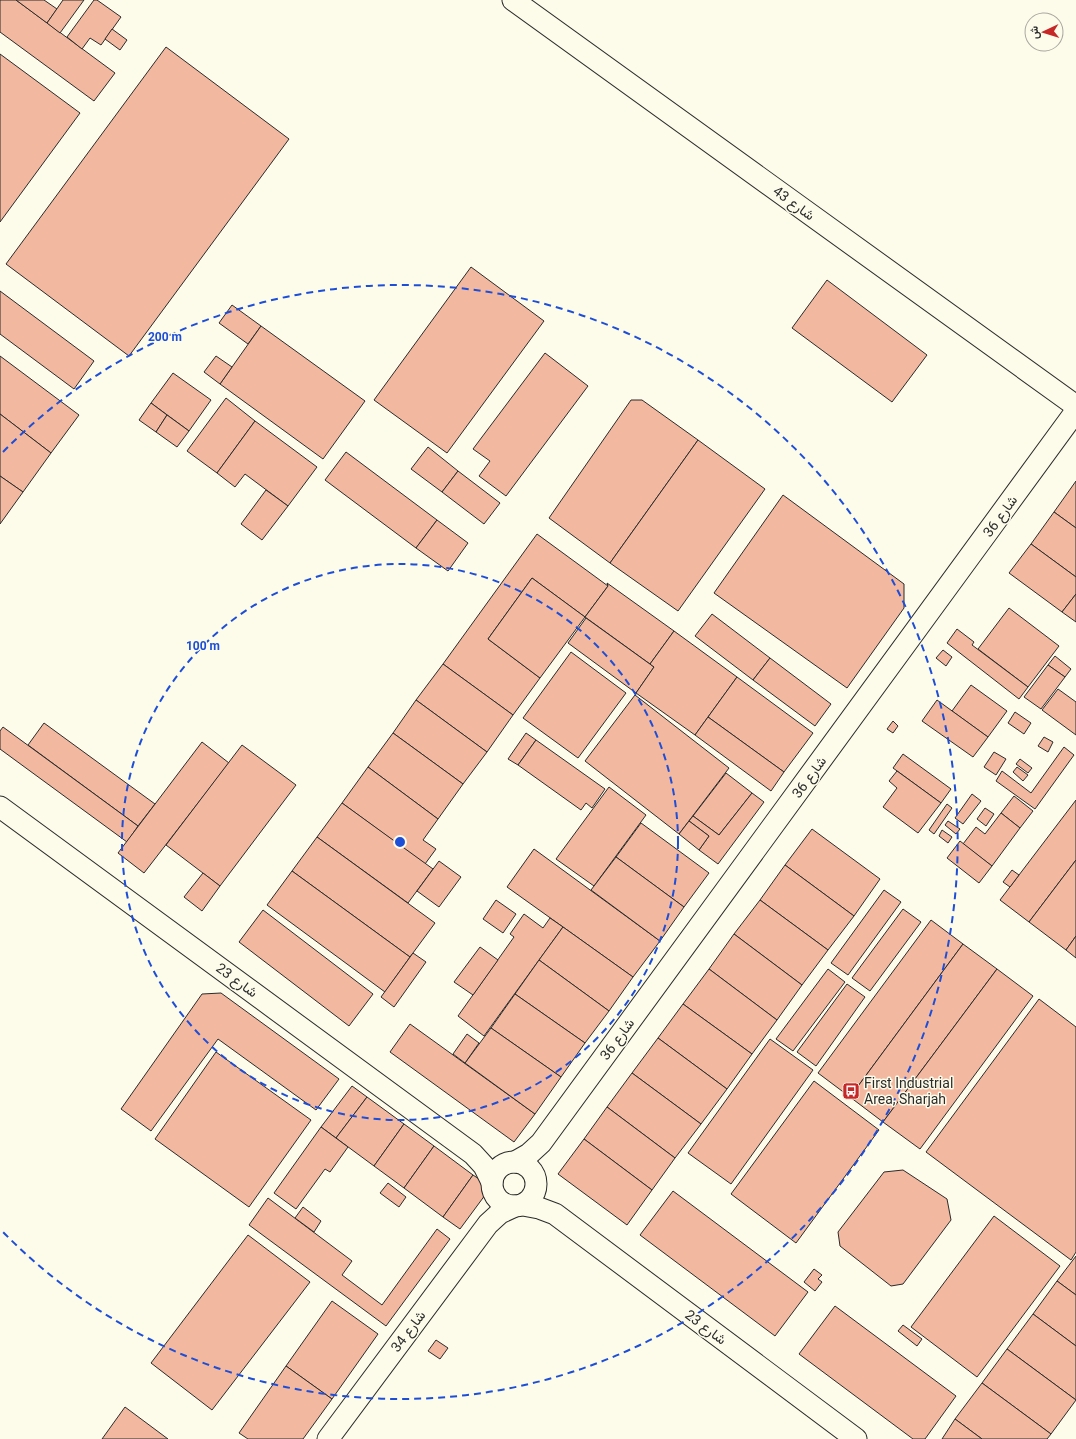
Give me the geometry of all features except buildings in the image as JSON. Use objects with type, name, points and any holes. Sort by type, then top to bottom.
[{"type":"street","name":"شارع 43","points":[[513,0],[1076,406]]},
{"type":"street","name":"شارع 36","points":[[511,1162],[529,1154],[541,1143],[1076,412]]},
{"type":"street","name":"شارع 23","points":[[0,807],[473,1154],[484,1166],[494,1189]]},
{"type":"street","name":"شارع 36","points":[[536,1181],[536,1164],[541,1143]]},
{"type":"street","name":"شارع 23","points":[[473,1154],[511,1162]]},
{"type":"street","points":[[511,1162],[528,1166],[536,1181],[535,1193],[530,1200],[519,1206],[501,1202],[494,1189],[497,1170],[511,1162]]},
{"type":"street","name":"شارع 23","points":[[536,1181],[555,1214]]},
{"type":"street","name":"شارع 34","points":[[488,1224],[494,1189]]},
{"type":"street","name":"شارع 23","points":[[519,1206],[539,1208],[555,1214],[856,1439]]},
{"type":"street","name":"شارع 34","points":[[328,1439],[488,1224],[500,1213],[519,1206]]},
{"type":"place","name":"First Industrial Area, Sharjah","points":[[851,1091]]}]
